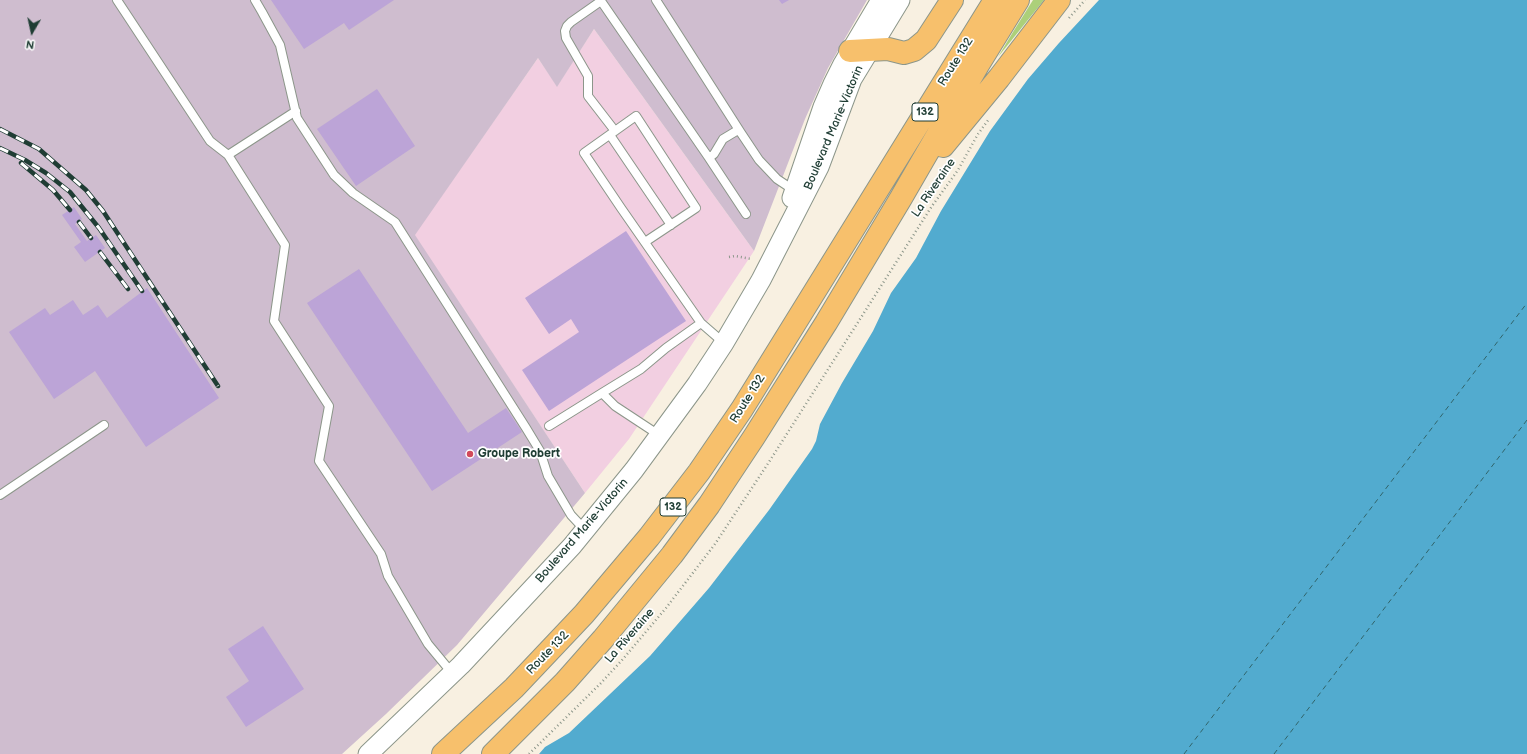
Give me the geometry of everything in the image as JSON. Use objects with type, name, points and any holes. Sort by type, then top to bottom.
[{"type":"highway","points":[[864,54],[904,53],[918,48],[931,33],[952,0]]},
{"type":"highway","points":[[856,223],[979,0]]},
{"type":"highway","name":"Route 132","points":[[443,754],[488,713],[562,639],[650,537],[699,472],[742,409],[995,0]]},
{"type":"highway","name":"Route 132","points":[[493,754],[565,682],[603,639],[668,560],[706,510],[747,449],[826,322],[901,198],[978,64],[1018,0]]},
{"type":"highway","points":[[901,198],[999,78],[1063,10]]},
{"type":"street","name":"Boulevard Marie-Victorin","points":[[368,754],[453,674],[530,592],[618,491],[697,384],[724,343],[761,280],[800,193],[819,167],[848,89],[864,54],[881,0]]},
{"type":"street","name":"Boulevard Marie-Victorin","points":[[864,54],[900,0]]},
{"type":"lane","points":[[117,0],[210,141],[228,155],[285,245],[274,321],[329,406],[319,461],[380,554],[388,576],[428,644],[453,674]]},
{"type":"lane","points":[[255,0],[280,45],[297,118],[334,175],[353,193],[395,222],[526,428],[540,451],[548,476],[572,515],[585,530]]},
{"type":"lane","points":[[656,0],[738,130],[768,171],[777,179],[800,193]]},
{"type":"lane","points":[[671,225],[588,96],[588,76],[566,38],[565,32],[567,26],[601,1],[746,214]]},
{"type":"lane","points":[[228,155],[296,112]]},
{"type":"lane","points":[[645,242],[696,208],[636,116],[584,152],[645,242],[701,324],[724,343]]},
{"type":"lane","points":[[708,158],[714,154],[723,139],[738,130]]},
{"type":"lane","points":[[549,426],[641,369],[666,348],[701,324]]},
{"type":"lane","points":[[602,393],[615,406],[660,436]]},
{"type":"lane","points":[[0,495],[104,425]]},
{"type":"path","points":[[1063,10],[1084,0]]},
{"type":"path","name":"La Riveraine","points":[[529,754],[601,683],[646,632],[682,588],[733,518],[932,206],[958,170],[976,137],[992,115]]},
{"type":"path","points":[[729,257],[735,256],[751,259]]},
{"type":"shaded area","points":[[0,0],[867,0],[828,68],[805,119],[754,251],[594,29],[557,87],[538,58],[415,235],[585,493],[457,645],[386,714],[342,754],[0,754]]},
{"type":"shaded area","points":[[594,29],[754,251],[629,439],[585,493],[414,235],[538,58],[557,86]]},
{"type":"green space","points":[[1033,0],[1044,0],[998,57],[1013,32]]},
{"type":"water","points":[[1099,0],[1527,0],[1527,754],[539,754],[545,747],[569,733],[650,656],[709,588],[769,510],[812,449],[816,441],[820,424],[873,331],[891,293],[916,258],[941,211],[990,131],[1028,79]]},
{"type":"building","points":[[271,0],[394,0],[349,30],[344,23],[304,49]]},
{"type":"building","points":[[779,0],[789,0],[782,4]]},
{"type":"building","points":[[377,89],[415,146],[356,186],[317,129]]},
{"type":"building","points":[[74,207],[82,219],[75,224],[87,241],[96,235],[105,248],[85,262],[74,247],[81,242],[62,215]]},
{"type":"building","points":[[626,231],[686,321],[549,411],[522,370],[579,332],[571,319],[549,334],[525,298]]},
{"type":"building","points":[[359,269],[468,433],[506,408],[522,432],[432,491],[307,303]]},
{"type":"building","points":[[147,288],[219,398],[146,447],[95,371],[54,399],[9,332],[45,308],[50,315],[73,300],[83,315],[98,305],[107,318]]},
{"type":"building","points":[[263,626],[304,689],[246,727],[226,697],[249,681],[228,649]]},
{"type":"ferry route","points":[[1184,754],[1527,303]]},
{"type":"ferry route","points":[[1274,754],[1527,420]]},
{"type":"railway","points":[[0,129],[39,149],[86,190],[103,211],[218,386]]},
{"type":"railway","points":[[0,148],[25,160],[46,173],[70,192],[99,228],[142,291]]},
{"type":"railway","points":[[21,163],[53,190],[70,210]]},
{"type":"railway","points":[[79,222],[91,238]]},
{"type":"railway","points":[[100,252],[128,289]]},
{"type":"place","name":"Groupe Robert","points":[[470,454]]}]
